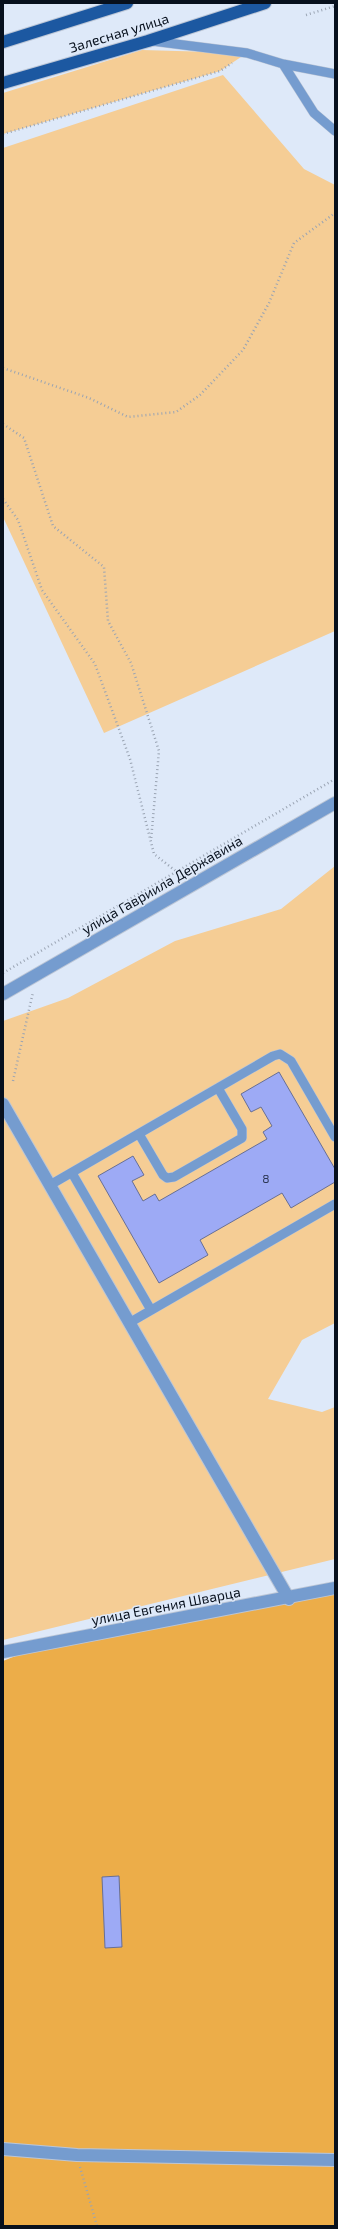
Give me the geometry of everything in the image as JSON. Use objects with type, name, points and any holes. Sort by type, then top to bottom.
[{"type":"main road","name":"Залесная улица","points":[[3,42],[127,3]]},
{"type":"main road","name":"Залесная улица","points":[[3,83],[148,41],[265,3]]},
{"type":"street","name":"улица Гавриила Державина","points":[[3,994],[335,802]]},
{"type":"street","points":[[3,1104],[288,1599]]},
{"type":"street","name":"улица Евгения Шварца","points":[[3,1652],[288,1599],[335,1588]]},
{"type":"street","points":[[3,2149],[77,2155],[335,2160]]},
{"type":"lane","points":[[148,41],[247,53],[283,64],[335,74]]},
{"type":"lane","points":[[283,64],[314,113],[335,131]]},
{"type":"lane","points":[[50,1185],[274,1056],[280,1054],[286,1056],[291,1061],[335,1137]]},
{"type":"lane","points":[[139,1134],[162,1175],[167,1178],[174,1177],[243,1135],[242,1129],[218,1088]]},
{"type":"lane","points":[[72,1173],[151,1310]]},
{"type":"lane","points":[[129,1323],[335,1204]]},
{"type":"path","points":[[306,15],[335,6]]},
{"type":"path","points":[[3,134],[220,71],[247,53]]},
{"type":"path","points":[[3,368],[89,398],[128,417],[176,412],[200,395],[243,350],[269,303],[294,243],[335,213]]},
{"type":"path","points":[[3,424],[24,438],[53,526],[104,567],[108,620],[132,663],[159,751],[151,840]]},
{"type":"path","points":[[3,499],[18,520],[42,590],[95,664],[130,759],[154,854],[177,872],[187,888]]},
{"type":"path","points":[[3,973],[335,779]]},
{"type":"path","points":[[13,1081],[34,988],[19,964]]},
{"type":"path","points":[[77,2155],[97,2226]]},
{"type":"shaded area","points":[[142,50],[247,53],[220,71],[3,134],[3,93]]},
{"type":"shaded area","points":[[223,75],[304,169],[335,185],[335,631],[104,733],[3,517],[3,148]]},
{"type":"shaded area","points":[[335,866],[335,1323],[302,1340],[268,1399],[322,1412],[335,1407],[335,1559],[3,1640],[3,1021],[68,998],[175,941],[281,909]]},
{"type":"shaded area","points":[[335,1584],[335,2226],[3,2226],[3,1661],[28,1651]]},
{"type":"building","points":[[279,1072],[335,1169],[335,1182],[291,1208],[282,1193],[200,1240],[208,1255],[159,1283],[98,1176],[133,1156],[144,1175],[132,1181],[143,1201],[155,1194],[159,1201],[267,1139],[263,1132],[272,1126],[261,1107],[251,1112],[241,1094]]},
{"type":"building","points":[[119,1876],[122,1947],[105,1948],[102,1877]]}]
